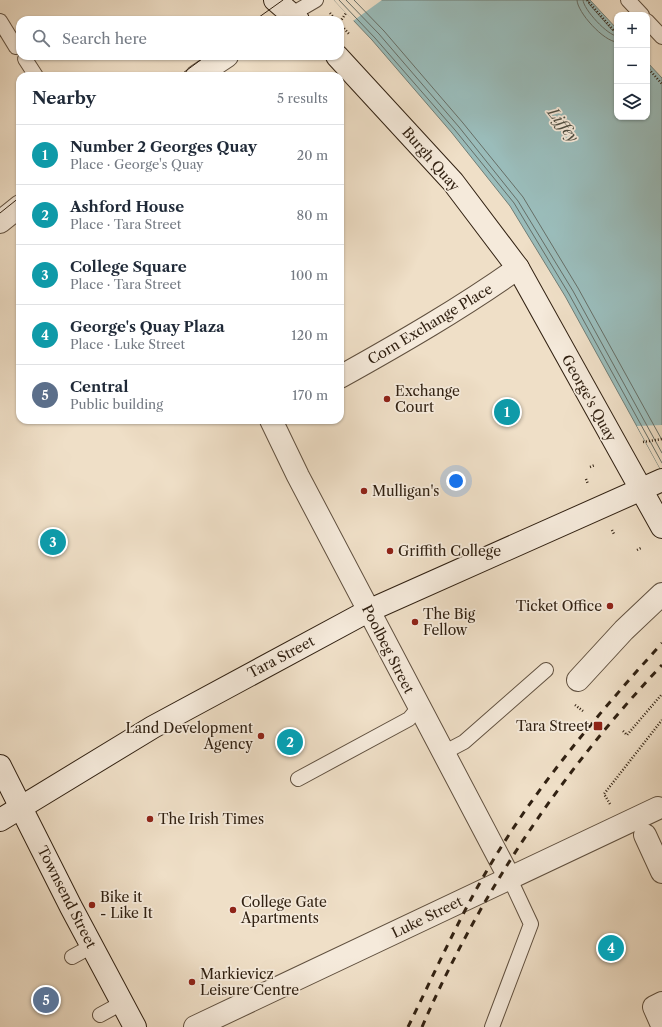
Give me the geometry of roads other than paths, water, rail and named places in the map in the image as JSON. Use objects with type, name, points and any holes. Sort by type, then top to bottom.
[{"type":"street","points":[[275,0],[289,16]]},
{"type":"street","points":[[203,72],[221,60]]},
{"type":"street","name":"Burgh Quay","points":[[341,60],[453,182],[518,268]]},
{"type":"street","points":[[0,222],[16,209]]},
{"type":"street","name":"Corn Exchange Place","points":[[344,375],[421,332],[470,302],[518,268]]},
{"type":"street","name":"George's Quay","points":[[518,268],[654,484],[662,527]]},
{"type":"street","name":"Poolbeg Street","points":[[273,424],[298,476],[509,878]]},
{"type":"street","name":"Tara Street","points":[[0,820],[22,808],[153,726],[368,610],[654,484]]},
{"type":"street","points":[[578,680],[624,630],[662,594]]},
{"type":"street","name":"Townsend Street","points":[[0,766],[135,1027]]},
{"type":"street","name":"Luke Street","points":[[195,1027],[658,808]]},
{"type":"street","points":[[645,835],[662,872]]},
{"type":"street","points":[[662,1003],[654,1007],[662,1025]]},
{"type":"lane","points":[[294,16],[316,0]]},
{"type":"lane","points":[[628,0],[639,12]]},
{"type":"lane","points":[[0,22],[16,47]]},
{"type":"lane","points":[[650,24],[662,37]]},
{"type":"lane","points":[[25,60],[33,72]]},
{"type":"lane","points":[[443,753],[464,742],[546,670]]},
{"type":"lane","points":[[298,779],[409,719],[419,707]]},
{"type":"lane","points":[[492,1027],[531,924],[509,878]]},
{"type":"lane","points":[[72,957],[92,946]]},
{"type":"lane","points":[[100,1015],[122,1003]]},
{"type":"water","name":"Liffey","points":[[334,0],[590,0],[614,26],[614,120],[650,120],[650,65],[662,78],[662,472],[565,296],[510,206],[452,133],[372,40]]},
{"type":"tram line","points":[[261,16],[283,0]]},
{"type":"tram line","points":[[184,72],[201,60]]},
{"type":"tram line","points":[[0,213],[16,200]]},
{"type":"railway","points":[[408,1027],[471,898],[513,828],[574,746],[662,643]]},
{"type":"railway","points":[[422,1027],[445,977],[470,929],[526,836],[590,747],[625,705],[662,665]]},
{"type":"place","name":"Exchange Court","points":[[387,399]]},
{"type":"place","name":"Number 2 Georges Quay","points":[[507,412]]},
{"type":"place","name":"Mulligan's","points":[[364,491]]},
{"type":"place","name":"College Square","points":[[53,542]]},
{"type":"place","name":"Griffith College","points":[[390,551]]},
{"type":"place","name":"Ticket Office","points":[[610,606]]},
{"type":"place","name":"The Big Fellow","points":[[415,622]]},
{"type":"place","name":"Tara Street","points":[[598,726]]},
{"type":"place","name":"Land Development Agency","points":[[261,736]]},
{"type":"place","name":"Ashford House","points":[[290,742]]},
{"type":"place","name":"The Irish Times","points":[[150,819]]},
{"type":"place","name":"Bike it - Like It","points":[[92,905]]},
{"type":"place","name":"College Gate Apartments","points":[[233,910]]},
{"type":"place","name":"George's Quay Plaza","points":[[611,948]]},
{"type":"place","name":"Markievicz Leisure Centre","points":[[192,982]]},
{"type":"place","name":"Central","points":[[46,1000]]}]
